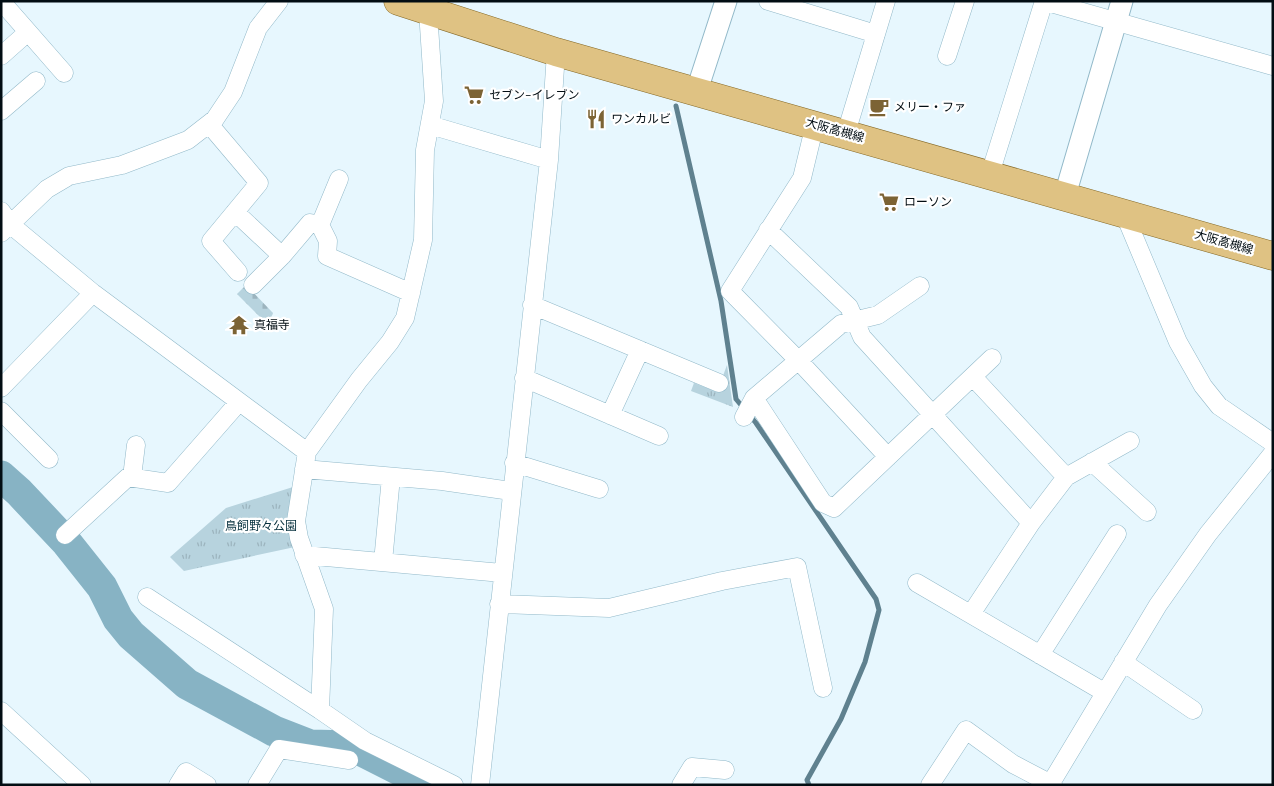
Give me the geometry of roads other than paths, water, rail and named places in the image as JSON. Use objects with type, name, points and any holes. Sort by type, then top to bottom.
[{"type":"main road","name":"大阪高槻線","points":[[398,1],[556,52],[697,90],[1273,256]]},
{"type":"street","points":[[1,1],[64,73]]},
{"type":"street","points":[[279,1],[258,28],[233,92],[215,119],[209,124],[188,140],[122,165],[69,176],[47,189],[4,223],[93,293],[239,402],[306,460],[392,477],[511,491]]},
{"type":"street","points":[[697,90],[726,1]]},
{"type":"street","points":[[768,1],[876,34]]},
{"type":"street","points":[[846,133],[886,1]]},
{"type":"street","points":[[947,56],[965,1]]},
{"type":"street","points":[[990,174],[1044,1],[1116,23],[1273,66]]},
{"type":"street","points":[[1065,195],[1122,1]]},
{"type":"street","points":[[320,710],[324,609],[304,555],[296,521],[306,460],[359,380],[390,342],[405,318],[423,240],[425,150],[434,102],[428,11]]},
{"type":"street","points":[[1,56],[28,32]]},
{"type":"street","points":[[480,785],[498,604],[549,160],[556,52]]},
{"type":"street","points":[[1,111],[36,81]]},
{"type":"street","points":[[209,124],[259,183],[211,241],[238,272]]},
{"type":"street","points":[[430,124],[549,160]]},
{"type":"street","points":[[815,124],[802,178],[730,291],[798,360],[888,457]]},
{"type":"street","points":[[320,225],[339,179]]},
{"type":"street","points":[[235,212],[282,256]]},
{"type":"street","points":[[1124,213],[1178,342],[1203,386],[1218,406],[1273,443]]},
{"type":"street","points":[[253,285],[282,256],[310,223],[320,225]]},
{"type":"street","points":[[320,225],[328,240],[327,256],[411,293]]},
{"type":"street","points":[[768,230],[849,306],[862,337],[1031,524]]},
{"type":"street","points":[[920,286],[878,315],[841,324],[798,360],[749,407],[823,503],[834,508],[992,358]]},
{"type":"street","points":[[1,388],[93,293]]},
{"type":"street","points":[[532,305],[718,383]]},
{"type":"street","points":[[610,415],[640,350]]},
{"type":"street","points":[[973,377],[1066,477]]},
{"type":"street","points":[[524,378],[659,436]]},
{"type":"street","points":[[65,535],[128,477],[168,483],[239,402]]},
{"type":"street","points":[[1,411],[49,459]]},
{"type":"street","points":[[971,614],[1031,524],[1066,477],[1130,441]]},
{"type":"street","points":[[132,477],[136,445]]},
{"type":"street","points":[[930,785],[966,730],[1013,764],[1052,784],[1104,692],[1158,605],[1208,534],[1273,452]]},
{"type":"street","points":[[1092,462],[1147,512]]},
{"type":"street","points":[[514,463],[599,489]]},
{"type":"street","points":[[382,562],[392,477]]},
{"type":"street","points":[[1040,654],[1117,534]]},
{"type":"street","points":[[304,555],[502,574]]},
{"type":"street","points":[[498,604],[609,608],[722,581],[797,567],[823,688]]},
{"type":"street","points":[[917,583],[1104,692]]},
{"type":"street","points":[[147,597],[365,741],[454,785]]},
{"type":"street","points":[[1123,662],[1192,710]]},
{"type":"street","points":[[1,711],[82,785]]},
{"type":"street","points":[[257,785],[279,749],[350,760]]},
{"type":"street","points":[[681,785],[692,767],[725,770]]},
{"type":"street","points":[[178,785],[186,772],[208,785]]},
{"type":"waterway","points":[[676,106],[721,301],[736,399],[756,423],[876,599],[879,610],[865,662],[841,719],[807,780],[809,785]]},
{"type":"waterway","points":[[1,476],[19,492],[67,543],[102,587],[118,619],[131,635],[187,684],[274,731],[310,745],[352,746],[429,785]]},
{"type":"place","name":"セブン-イレブン","points":[[474,95]]},
{"type":"place","name":"メリー・ファ","points":[[879,107]]},
{"type":"place","name":"ワンカルビ","points":[[596,119]]},
{"type":"place","name":"ローソン","points":[[889,202]]},
{"type":"place","name":"真福寺","points":[[239,325]]},
{"type":"park label","name":"鳥飼野々公園","points":[[261,526]]}]
